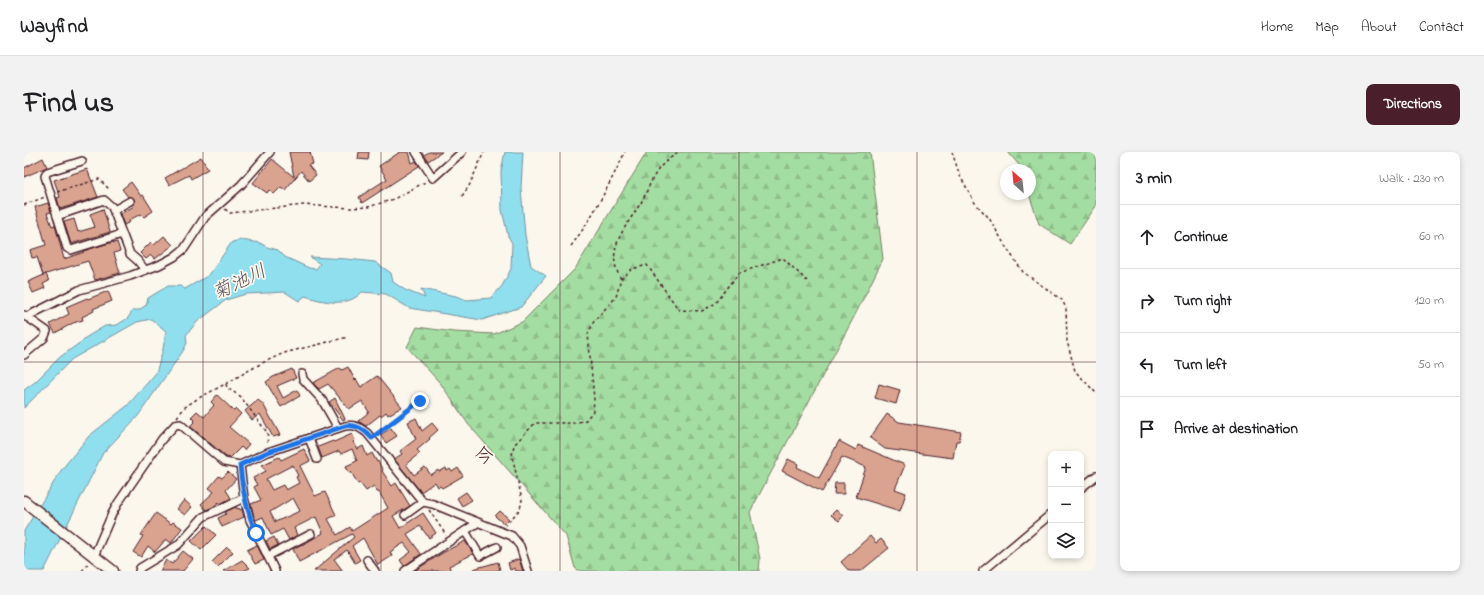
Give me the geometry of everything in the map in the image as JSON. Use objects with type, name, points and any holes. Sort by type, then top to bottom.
[{"type":"street","points":[[25,316],[79,290],[130,276],[174,257],[184,249],[205,217],[245,181],[270,152]]},
{"type":"street","points":[[416,152],[432,178],[462,152]]},
{"type":"street","points":[[82,161],[47,172],[45,176],[67,248],[71,250],[122,234]]},
{"type":"street","points":[[57,216],[104,200],[112,206],[114,210],[130,254],[145,270]]},
{"type":"street","points":[[114,210],[130,201]]},
{"type":"street","points":[[24,355],[44,338],[47,331],[25,316]]},
{"type":"street","points":[[302,374],[303,379],[322,400],[338,428]]},
{"type":"street","points":[[94,556],[118,503],[162,439],[175,425],[180,424],[224,462],[240,465],[268,452],[338,428],[352,425],[367,432],[424,502],[433,504],[512,536],[520,546],[528,571]]},
{"type":"street","points":[[309,438],[317,459]]},
{"type":"street","points":[[240,465],[244,498],[253,526],[275,571]]},
{"type":"street","points":[[1082,487],[1096,476]]},
{"type":"street","points":[[139,571],[140,568],[178,545],[203,517],[244,498]]},
{"type":"street","points":[[24,501],[114,571]]},
{"type":"street","points":[[405,515],[424,502]]},
{"type":"street","points":[[983,571],[1048,517]]},
{"type":"street","points":[[405,571],[477,523]]},
{"type":"street","points":[[465,530],[480,556],[497,547]]},
{"type":"street","points":[[268,556],[311,534]]},
{"type":"street","points":[[367,560],[375,571]]},
{"type":"path","points":[[462,196],[469,186],[484,152]]},
{"type":"path","points":[[571,246],[588,222],[606,192],[625,152]]},
{"type":"path","points":[[621,279],[616,271],[614,262],[615,250],[620,234],[642,200],[656,173],[678,152]]},
{"type":"path","points":[[952,152],[960,176],[975,203],[989,218],[1023,272],[1062,300],[1066,308],[1067,341],[1075,371],[1096,393]]},
{"type":"path","points":[[219,204],[230,213],[304,205],[350,208],[368,207],[394,199],[432,178]]},
{"type":"path","points":[[24,205],[50,194],[99,179],[109,189]]},
{"type":"path","points":[[502,532],[507,523],[520,509],[522,500],[512,455],[514,445],[535,423],[575,423],[586,420],[593,412],[594,399],[588,334],[594,321],[616,298],[621,279],[632,269],[647,265],[679,310],[702,311],[716,303],[739,273],[783,258],[807,281]]},
{"type":"path","points":[[175,425],[177,415],[185,407],[262,363],[284,353],[348,337]]},
{"type":"path","points":[[226,384],[227,388],[240,396],[266,431],[268,437],[266,449],[268,452]]},
{"type":"path","points":[[372,438],[420,401]]},
{"type":"path","points":[[424,502],[450,541]]},
{"type":"green space","points":[[647,152],[870,152],[883,259],[855,315],[750,512],[760,559],[759,571],[580,571],[575,568],[566,536],[468,424],[441,384],[407,347],[417,327],[454,332],[494,334],[522,322],[575,269]]},
{"type":"green space","points":[[1008,152],[1096,152],[1096,206],[1070,244],[1039,224],[1031,200],[1036,200],[1036,164],[1018,164]]},
{"type":"water","name":"菊池川","points":[[505,152],[523,152],[521,188],[525,235],[531,266],[546,276],[521,307],[482,320],[409,308],[386,294],[362,292],[356,297],[342,302],[327,302],[305,296],[299,301],[285,292],[246,294],[226,300],[197,322],[186,335],[187,343],[183,351],[138,416],[103,453],[44,571],[24,571],[24,531],[62,469],[89,436],[127,406],[156,373],[163,349],[166,331],[151,319],[137,322],[72,359],[24,408],[24,390],[35,382],[60,357],[85,338],[105,326],[117,325],[128,318],[133,310],[139,310],[146,305],[148,298],[168,286],[180,286],[185,289],[209,275],[232,242],[241,240],[260,243],[278,250],[285,257],[309,268],[316,269],[320,264],[310,257],[375,262],[391,273],[393,282],[405,290],[425,298],[421,289],[456,296],[467,300],[491,298],[502,286],[511,269],[512,243],[508,236],[502,210],[501,171]]},
{"type":"building","points":[[289,152],[310,152],[313,164],[308,165],[316,175],[309,181],[301,171],[285,190],[281,187],[274,194],[269,190],[267,193],[253,183],[272,159],[294,177]]},
{"type":"building","points":[[359,152],[369,152],[368,160],[358,159]]},
{"type":"building","points":[[400,152],[409,152],[412,163],[416,161],[419,166],[362,203],[359,197],[387,179],[379,166]]},
{"type":"building","points":[[429,152],[442,152],[428,161],[424,155]]},
{"type":"building","points":[[201,157],[208,169],[191,179],[189,175],[169,185],[165,178]]},
{"type":"building","points":[[43,158],[47,167],[24,177],[24,168]]},
{"type":"building","points":[[87,169],[98,197],[60,209],[57,198],[60,197],[54,180]]},
{"type":"building","points":[[131,182],[141,196],[143,195],[153,211],[144,217],[141,214],[129,220],[130,222],[124,225],[120,214],[134,206],[135,201],[132,197],[128,197],[122,189]]},
{"type":"building","points":[[48,203],[51,212],[47,213],[52,226],[55,225],[64,259],[84,252],[83,251],[117,242],[120,251],[114,253],[120,273],[95,280],[88,261],[43,275],[37,257],[32,258],[30,250],[46,245],[35,207]]},
{"type":"building","points":[[103,209],[110,232],[71,244],[64,222],[74,219],[78,232],[95,227],[90,214]]},
{"type":"building","points":[[164,236],[173,245],[155,259],[151,255],[146,259],[140,253],[151,242],[154,245]]},
{"type":"building","points":[[46,274],[49,281],[43,284],[45,288],[33,293],[28,282]]},
{"type":"building","points":[[108,291],[112,301],[93,309],[94,311],[82,317],[83,320],[73,323],[55,333],[50,324],[69,314],[66,307]]},
{"type":"building","points":[[348,367],[355,380],[356,379],[361,387],[377,376],[402,407],[388,415],[386,412],[381,416],[380,415],[366,426],[358,421],[369,412],[362,401],[349,409],[328,384],[319,389],[313,383],[340,368],[342,370]]},
{"type":"building","points":[[292,369],[296,378],[277,386],[283,398],[297,390],[300,396],[281,407],[266,382],[273,377]]},
{"type":"building","points":[[879,384],[900,390],[896,404],[875,398]]},
{"type":"building","points":[[217,395],[234,411],[236,409],[241,414],[229,427],[249,444],[244,450],[241,447],[230,458],[226,457],[190,426],[195,421],[191,417],[197,411],[204,417],[214,405],[211,402]]},
{"type":"building","points":[[335,398],[345,419],[343,420],[329,402]]},
{"type":"building","points":[[258,400],[263,404],[280,435],[273,437],[260,414],[252,420],[245,411]]},
{"type":"building","points":[[887,414],[899,422],[961,432],[959,441],[956,441],[953,458],[885,449],[870,438]]},
{"type":"building","points":[[416,418],[422,431],[432,423],[438,430],[417,450],[420,453],[406,464],[414,475],[425,467],[431,475],[438,470],[439,472],[446,468],[447,471],[450,469],[452,472],[458,468],[463,476],[442,488],[440,486],[438,487],[435,482],[421,492],[394,459],[402,454],[400,451],[416,439],[408,422]]},
{"type":"building","points":[[391,428],[397,436],[386,443],[380,435]]},
{"type":"building","points":[[352,434],[355,440],[353,442],[358,449],[363,446],[367,456],[372,453],[392,486],[396,483],[410,506],[393,516],[400,528],[423,513],[436,533],[429,538],[420,526],[407,534],[421,554],[404,566],[400,560],[411,552],[404,543],[390,552],[392,556],[378,565],[363,538],[352,546],[360,560],[355,563],[347,550],[334,559],[343,571],[314,571],[354,537],[352,534],[299,562],[293,549],[323,533],[316,517],[294,528],[297,535],[289,540],[283,529],[271,535],[263,517],[256,520],[254,517],[251,504],[261,500],[254,487],[257,485],[253,478],[266,471],[262,465],[279,457],[281,460],[304,449],[310,461],[300,466],[315,496],[325,492],[336,515],[328,519],[337,535],[350,527],[352,531],[388,508],[374,486],[366,491],[360,483],[358,484],[351,472],[349,473],[346,466],[357,461],[352,449],[341,454],[339,451],[322,458],[318,447],[333,441],[334,442]],"holes":[[[293,465],[298,476],[296,477],[299,483],[286,490],[283,485],[272,490],[266,479]],[[293,498],[300,511],[275,522],[270,512]]]},
{"type":"building","points":[[839,441],[856,450],[858,445],[905,465],[895,489],[906,493],[900,511],[856,497],[866,467],[842,457],[822,492],[782,471],[788,459],[798,464],[797,467],[819,478]]},
{"type":"building","points":[[228,472],[236,479],[226,490],[231,498],[220,504],[219,502],[206,510],[201,504],[214,492],[209,488],[219,476],[222,478]]},
{"type":"building","points":[[835,483],[844,483],[844,494],[834,494]]},
{"type":"building","points":[[466,492],[472,500],[462,506],[457,498]]},
{"type":"building","points":[[184,500],[192,507],[185,515],[177,509]]},
{"type":"building","points":[[236,507],[240,510],[242,509],[244,517],[222,527],[218,518],[226,514],[225,512]]},
{"type":"building","points":[[836,510],[843,516],[839,521],[831,515]]},
{"type":"building","points":[[500,511],[509,519],[504,524],[495,516]]},
{"type":"building","points":[[156,513],[171,524],[173,522],[182,528],[171,543],[166,539],[155,552],[148,546],[141,557],[133,552],[143,536],[141,535]]},
{"type":"building","points":[[206,526],[216,535],[201,550],[191,541]]},
{"type":"building","points":[[870,536],[876,543],[881,539],[889,548],[861,571],[849,571],[841,562]]},
{"type":"building","points":[[274,537],[278,545],[270,549],[266,541]]},
{"type":"building","points":[[465,541],[474,555],[473,554],[449,566],[451,571],[414,571],[444,552]]},
{"type":"building","points":[[257,545],[264,560],[255,564],[247,550]]},
{"type":"building","points":[[227,547],[233,552],[218,567],[212,562]]},
{"type":"building","points":[[183,551],[193,559],[183,571],[160,571],[166,560],[172,564]]},
{"type":"building","points":[[519,559],[523,571],[515,571],[515,568],[510,570],[508,563]]},
{"type":"building","points":[[242,560],[250,568],[243,571],[223,571]]},
{"type":"building","points":[[498,562],[500,570],[474,571],[473,569]]},
{"type":"district","name":"今","points":[[484,457]]},
{"type":"route","points":[[256,533],[250,520],[244,498],[240,465],[257,456],[345,426],[352,425],[358,427],[367,432],[372,438],[375,434],[420,401]]}]
